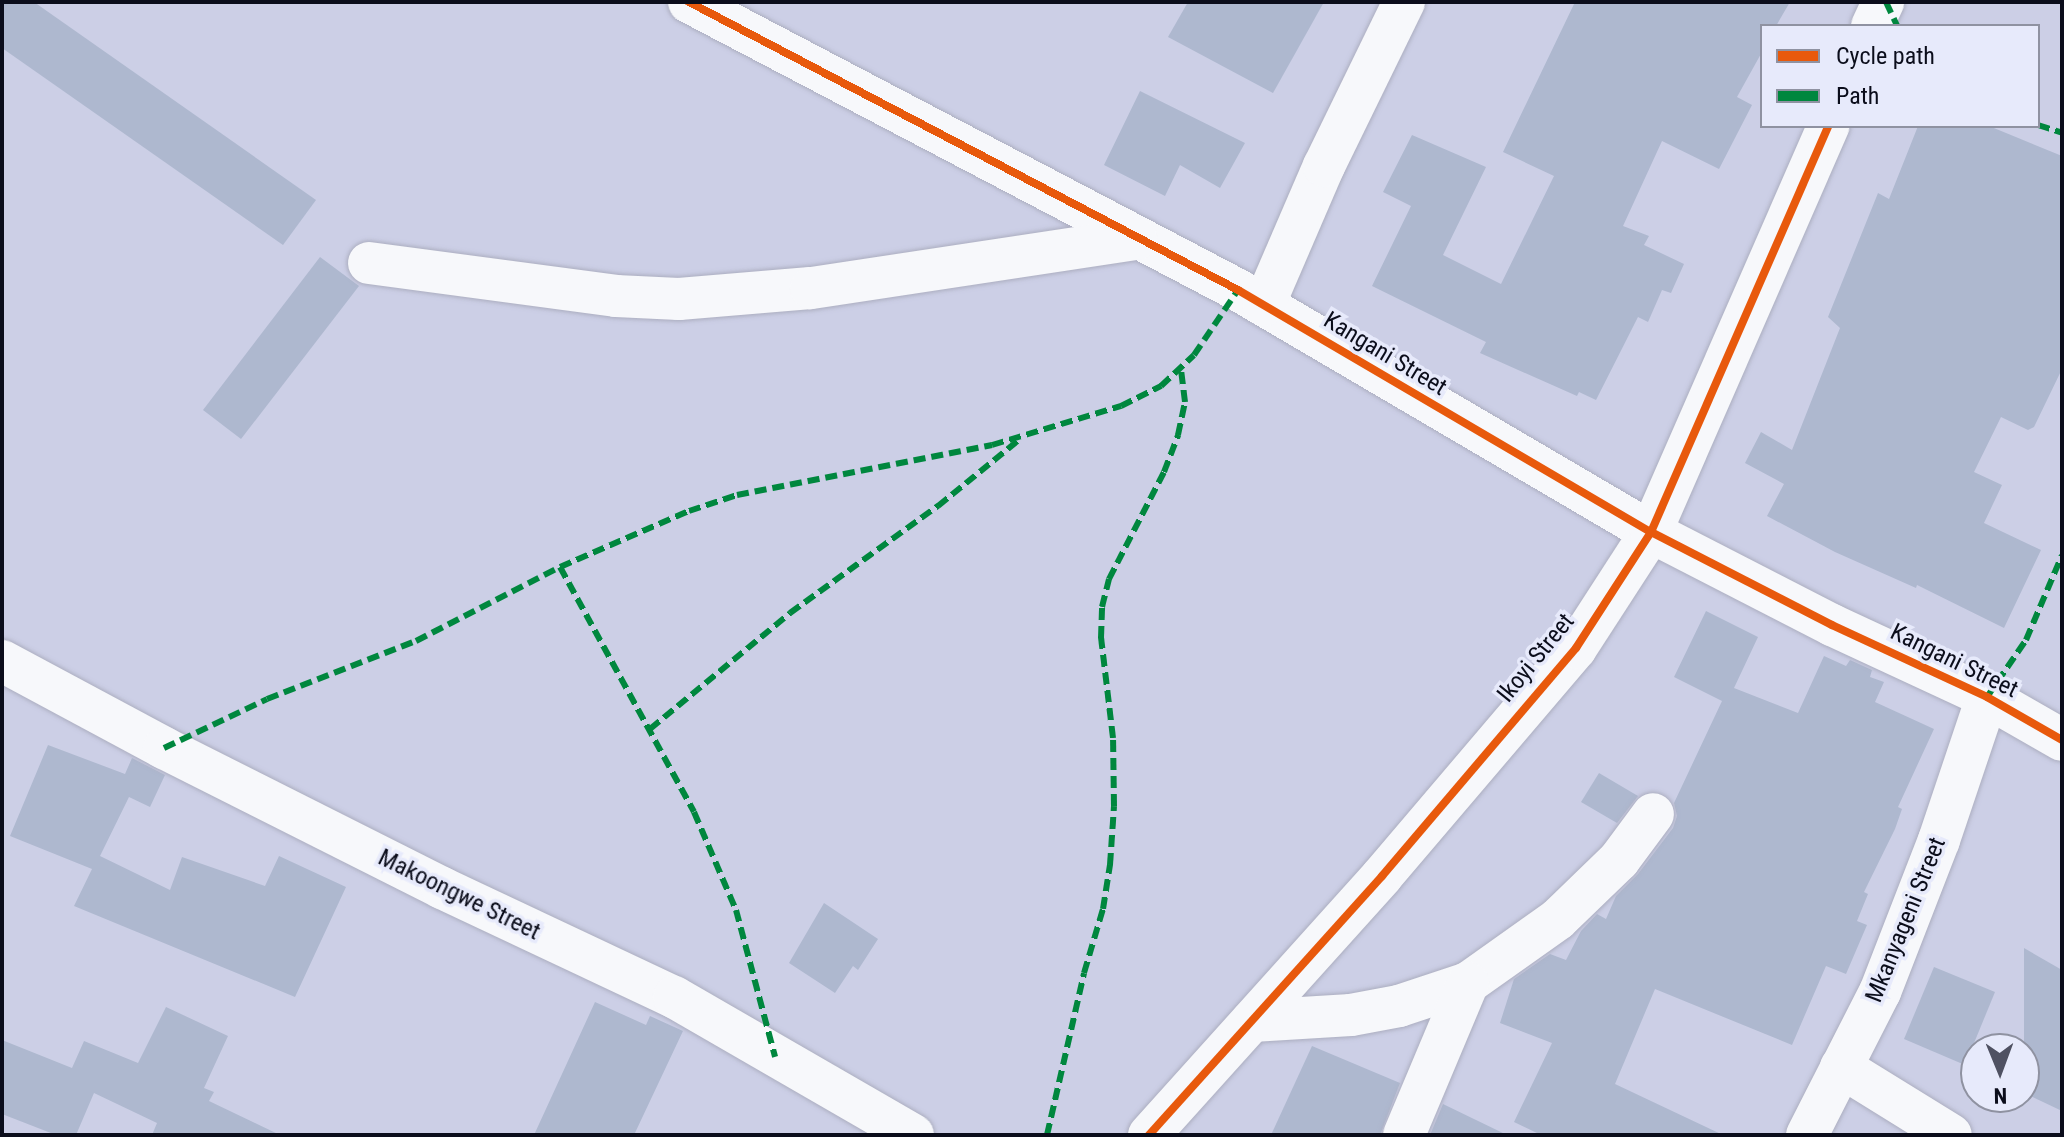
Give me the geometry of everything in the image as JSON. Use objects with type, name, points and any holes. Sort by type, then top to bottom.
[{"type":"street","name":"Kangani Street","points":[[689,2],[849,83],[1264,305],[1651,532],[1832,625],[1987,697],[2062,740]]},
{"type":"street","points":[[1264,305],[1324,166],[1404,2]]},
{"type":"street","points":[[1873,24],[1883,2]]},
{"type":"street","name":"Ikoyi Street","points":[[1149,1135],[1382,876],[1576,648],[1651,532],[1827,128]]},
{"type":"street","points":[[369,263],[616,296],[679,299],[811,288],[1136,239]]},
{"type":"street","name":"Makoongwe Street","points":[[2,661],[21,682],[164,748],[428,881],[674,997],[913,1135]]},
{"type":"street","name":"Mkanyageni Street","points":[[1807,1135],[1880,992],[1939,840],[1987,697]]},
{"type":"street","points":[[1252,1021],[1351,1015],[1399,1006],[1468,983],[1558,919],[1619,860],[1653,814]]},
{"type":"street","points":[[1404,1135],[1468,983]]},
{"type":"street","points":[[1841,1067],[1951,1135]]},
{"type":"building","points":[[2,2],[34,2],[316,200],[283,245],[2,48]]},
{"type":"building","points":[[1188,2],[1324,2],[1273,93],[1168,37]]},
{"type":"building","points":[[1575,2],[1790,2],[1777,24],[1760,24],[1760,56],[1737,97],[1752,105],[1719,169],[1662,141],[1623,226],[1649,236],[1644,245],[1684,264],[1671,293],[1662,290],[1648,322],[1638,317],[1596,400],[1579,392],[1577,396],[1480,353],[1486,342],[1372,286],[1411,206],[1383,192],[1412,135],[1486,167],[1443,255],[1501,284],[1554,176],[1503,152]]},
{"type":"building","points":[[1140,91],[1245,143],[1220,188],[1180,165],[1165,196],[1104,165]]},
{"type":"building","points":[[1917,128],[1994,128],[2062,156],[2062,369],[2034,427],[2028,430],[2001,417],[1974,472],[2002,485],[1984,523],[2041,550],[2004,628],[1917,585],[1916,588],[1835,552],[1767,516],[1784,484],[1745,463],[1761,432],[1792,450],[1840,328],[1828,317],[1878,193],[1889,199]]},
{"type":"building","points":[[320,257],[359,286],[241,439],[203,410]]},
{"type":"building","points":[[1706,611],[1758,637],[1734,688],[1798,713],[1824,656],[1846,666],[1850,660],[1872,670],[1870,677],[1884,682],[1875,702],[1934,729],[1898,807],[1902,809],[1895,829],[1864,892],[1868,894],[1857,921],[1867,925],[1846,974],[1826,966],[1792,1045],[1655,989],[1615,1084],[1723,1135],[1541,1135],[1514,1122],[1552,1043],[1500,1023],[1514,979],[1550,954],[1566,960],[1581,931],[1597,914],[1606,919],[1616,896],[1638,874],[1673,828],[1677,816],[1674,803],[1722,701],[1674,677]]},
{"type":"building","points":[[48,745],[125,774],[132,758],[165,775],[150,807],[129,797],[100,856],[170,890],[182,857],[265,886],[279,856],[346,887],[295,997],[74,906],[92,869],[10,836]]},
{"type":"building","points":[[1599,773],[1638,796],[1617,823],[1581,802]]},
{"type":"building","points":[[824,903],[878,939],[858,970],[853,966],[835,993],[789,963]]},
{"type":"building","points":[[2024,948],[2062,970],[2062,1111],[2040,1101],[2040,1033],[2024,1033]]},
{"type":"building","points":[[1934,967],[1995,992],[1978,1033],[1960,1033],[1960,1063],[1904,1039]]},
{"type":"building","points":[[595,1002],[646,1025],[650,1016],[683,1031],[634,1135],[534,1135]]},
{"type":"building","points":[[166,1007],[228,1036],[204,1088],[214,1092],[209,1101],[280,1135],[152,1135],[157,1123],[94,1093],[76,1135],[56,1135],[2,1114],[2,1040],[72,1068],[84,1041],[138,1063]]},
{"type":"building","points":[[1312,1046],[1400,1083],[1380,1135],[1271,1135]]},
{"type":"building","points":[[1443,1104],[1507,1135],[1430,1135]]},
{"type":"marked path","points":[[1886,2],[1896,24]]},
{"type":"marked path","points":[[2040,126],[2062,133]]},
{"type":"marked path","points":[[164,748],[267,699],[416,641],[560,567],[689,511],[737,495],[992,445],[1121,406],[1161,386],[1194,355],[1238,290]]},
{"type":"marked path","points":[[1047,1135],[1084,973],[1103,909],[1110,865],[1114,806],[1113,738],[1101,638],[1102,607],[1109,579],[1164,472],[1178,435],[1185,402],[1181,367]]},
{"type":"marked path","points":[[650,729],[790,613],[938,506],[1021,438]]},
{"type":"marked path","points":[[1987,697],[2026,640],[2062,555]]},
{"type":"marked path","points":[[560,567],[694,812],[736,910],[775,1057]]},
{"type":"cycle path","points":[[689,2],[1238,290],[1651,532],[1832,625],[1987,697],[2062,740]]},
{"type":"cycle path","points":[[1149,1135],[1382,876],[1576,648],[1651,532],[1827,128]]}]
